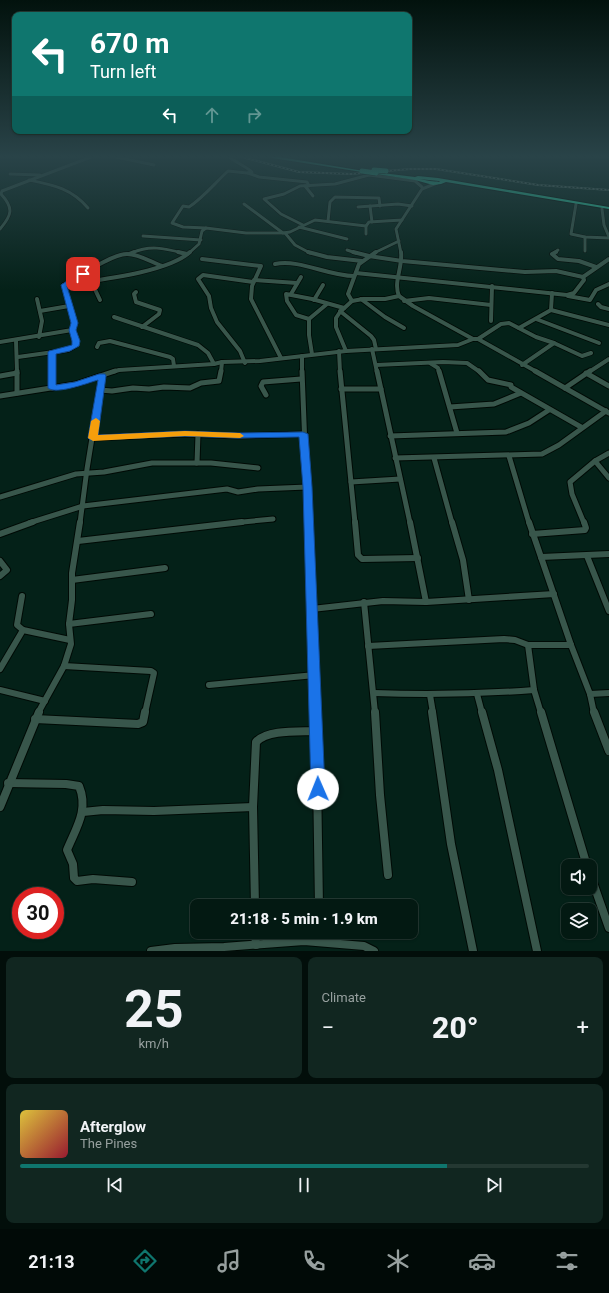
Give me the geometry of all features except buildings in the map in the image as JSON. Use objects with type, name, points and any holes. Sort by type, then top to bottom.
[{"type":"highway","points":[[561,201],[609,209]]},
{"type":"highway","points":[[561,201],[609,209]]},
{"type":"street","points":[[0,229],[11,209],[8,201]]},
{"type":"street","points":[[82,201],[88,208]]},
{"type":"street","points":[[197,201],[189,207],[183,206],[180,209],[177,218],[172,223],[176,226],[197,229],[206,228],[246,233],[284,233],[315,220],[366,226],[372,222],[402,220]]},
{"type":"street","points":[[267,201],[284,216],[303,225]]},
{"type":"street","points":[[328,221],[331,201]]},
{"type":"street","points":[[379,201],[380,206]]},
{"type":"street","points":[[415,201],[396,228],[402,250],[402,261],[397,291],[399,296],[404,301],[522,364],[607,412]]},
{"type":"street","points":[[244,204],[284,233],[297,246],[310,252],[342,260],[362,261]]},
{"type":"street","points":[[358,207],[398,204],[412,206]]},
{"type":"street","points":[[576,204],[574,226],[571,233],[573,235],[609,238],[604,225],[602,209]]},
{"type":"street","points":[[370,206],[372,222]]},
{"type":"street","points":[[366,226],[366,234]]},
{"type":"street","points":[[299,227],[347,239]]},
{"type":"street","points":[[64,285],[145,272],[176,261],[198,247],[203,236],[202,232],[206,228]]},
{"type":"street","points":[[143,236],[201,240]]},
{"type":"street","points":[[584,237],[585,251]]},
{"type":"street","points":[[352,301],[348,294],[348,290],[362,261],[388,245],[399,241]]},
{"type":"street","points":[[64,285],[123,254],[128,254],[138,250],[155,246],[187,254]]},
{"type":"street","points":[[347,250],[369,256],[402,261],[525,272],[556,271],[583,277]]},
{"type":"street","points":[[558,250],[552,254],[555,258],[584,262],[596,267]]},
{"type":"street","points":[[128,254],[162,266]]},
{"type":"street","points":[[202,259],[260,265],[261,268],[254,281],[250,295],[253,304],[281,358]]},
{"type":"street","points":[[567,295],[574,293],[584,280],[583,277],[609,259]]},
{"type":"street","points":[[275,264],[285,262],[343,276],[355,274],[492,286],[567,295],[590,300],[596,290],[609,284]]},
{"type":"street","points":[[245,363],[240,350],[217,322],[211,308],[209,296],[204,290],[198,277],[203,275],[254,281],[297,283]]},
{"type":"street","points":[[291,294],[301,277]]},
{"type":"street","points":[[91,281],[100,300]]},
{"type":"street","points":[[18,357],[68,350],[75,346],[76,341],[72,330],[74,323],[64,285]]},
{"type":"street","points":[[314,300],[323,285]]},
{"type":"street","points":[[491,320],[490,305],[492,286]]},
{"type":"street","points":[[136,292],[134,294],[136,302],[160,310],[159,314],[142,327]]},
{"type":"street","points":[[551,310],[552,293]]},
{"type":"street","points":[[309,319],[296,315],[293,312],[286,294],[314,300],[342,309],[374,340],[376,365],[390,436],[418,558],[426,602]]},
{"type":"street","points":[[346,350],[339,337],[335,322],[336,315],[352,301],[361,299],[385,299],[399,296]]},
{"type":"street","points":[[404,301],[430,298],[490,305]]},
{"type":"street","points":[[37,299],[42,321],[39,337]]},
{"type":"street","points":[[361,299],[385,317],[404,328]]},
{"type":"street","points":[[312,354],[309,335],[309,319],[327,304]]},
{"type":"street","points":[[598,304],[601,307],[609,309]]},
{"type":"street","points":[[40,311],[69,306]]},
{"type":"street","points":[[519,328],[551,310],[609,325]]},
{"type":"street","points":[[114,317],[198,345],[208,353],[214,364]]},
{"type":"street","points":[[536,319],[599,343]]},
{"type":"street","points":[[0,396],[76,384],[119,370],[214,364],[222,362],[245,363],[346,350],[451,346],[476,339],[501,324],[509,323],[582,356],[591,353]]},
{"type":"street","points":[[0,342],[39,337],[72,330]]},
{"type":"street","points":[[16,340],[18,357],[17,393]]},
{"type":"street","points":[[96,347],[99,343],[110,341],[170,357],[173,359],[174,366]]},
{"type":"street","points":[[522,364],[554,343]]},
{"type":"street","points":[[339,351],[341,389],[357,552],[359,557],[367,560],[418,558]]},
{"type":"street","points":[[52,352],[52,388]]},
{"type":"street","points":[[302,356],[301,379],[303,434],[307,487],[317,731],[319,899]]},
{"type":"street","points":[[564,388],[609,359]]},
{"type":"street","points":[[100,390],[112,391],[133,388],[149,389],[164,387],[193,388],[201,383],[219,381],[222,362]]},
{"type":"street","points":[[376,365],[443,362],[470,363],[488,380],[511,385],[511,387],[521,394],[581,427]]},
{"type":"street","points":[[438,368],[443,362]]},
{"type":"street","points":[[430,363],[438,368],[457,433]]},
{"type":"street","points":[[0,376],[17,373]]},
{"type":"street","points":[[586,373],[609,386]]},
{"type":"street","points":[[0,807],[8,783],[35,719],[64,666],[69,651],[72,580],[87,469],[102,376]]},
{"type":"street","points":[[266,395],[261,386],[263,382],[301,379]]},
{"type":"street","points":[[341,389],[381,389]]},
{"type":"street","points":[[450,407],[494,404],[521,394]]},
{"type":"street","points":[[390,436],[506,432],[520,428],[532,422],[549,410]]},
{"type":"street","points":[[395,458],[534,455],[548,451],[581,427],[607,412]]},
{"type":"street","points":[[93,438],[198,434],[238,436],[303,434]]},
{"type":"street","points":[[197,463],[198,434]]},
{"type":"street","points":[[532,534],[585,530],[586,528],[569,485],[572,480],[595,461],[609,453]]},
{"type":"street","points":[[509,456],[532,534],[590,694],[596,720],[606,738],[609,751]]},
{"type":"street","points":[[434,458],[463,560],[469,600]]},
{"type":"street","points":[[595,461],[609,478]]},
{"type":"street","points":[[0,497],[76,474],[104,472],[152,463],[220,463],[258,468]]},
{"type":"street","points":[[351,482],[400,479]]},
{"type":"street","points":[[0,534],[14,528],[83,506],[227,489],[238,492],[258,489],[307,487]]},
{"type":"street","points":[[78,541],[273,519]]},
{"type":"street","points":[[541,557],[609,554]]},
{"type":"street","points":[[587,556],[609,612]]},
{"type":"street","points":[[0,561],[7,570],[0,576]]},
{"type":"street","points":[[72,580],[164,568]]},
{"type":"street","points":[[312,609],[364,602],[412,600],[426,602],[554,594]]},
{"type":"street","points":[[22,596],[16,620],[18,628],[70,640]]},
{"type":"street","points":[[364,602],[374,693],[380,795],[388,875]]},
{"type":"street","points":[[69,624],[152,614]]},
{"type":"street","points":[[0,669],[23,630]]},
{"type":"street","points":[[368,646],[504,639],[515,640],[528,645],[571,645]]},
{"type":"street","points":[[528,645],[534,690],[585,859]]},
{"type":"street","points":[[35,719],[138,724],[143,722],[154,673],[151,671],[114,668],[64,666]]},
{"type":"street","points":[[209,685],[315,675]]},
{"type":"street","points":[[0,690],[44,701]]},
{"type":"street","points":[[374,693],[430,695],[477,694],[534,690]]},
{"type":"street","points":[[590,694],[609,693]]},
{"type":"street","points":[[477,694],[498,770],[537,951]]},
{"type":"street","points":[[430,695],[451,844],[473,951]]},
{"type":"street","points":[[255,899],[253,807],[257,739],[268,734],[317,731]]},
{"type":"street","points":[[8,783],[66,784],[79,786],[84,796],[83,812],[67,850],[73,864],[74,878],[77,881],[93,879],[132,882]]},
{"type":"street","points":[[83,812],[103,810],[154,811],[253,807]]},
{"type":"street","points":[[597,894],[609,928]]},
{"type":"street","points":[[256,939],[256,945]]},
{"type":"street","points":[[151,951],[175,948],[224,947],[304,941],[364,946],[374,951]]},
{"type":"slow traffic","points":[[96,421],[93,438],[185,434],[240,436]]},
{"type":"route","points":[[83,274],[64,285],[74,323],[72,330],[76,341],[73,348],[52,352],[52,388],[76,384],[102,376],[93,438],[185,434],[238,436],[303,434],[307,487],[318,789]]}]
